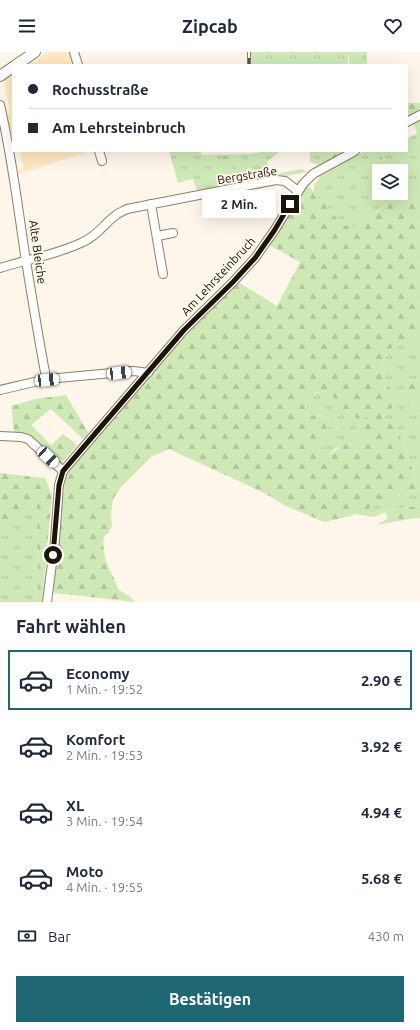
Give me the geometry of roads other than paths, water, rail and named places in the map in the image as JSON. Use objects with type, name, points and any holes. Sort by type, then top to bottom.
[{"type":"street","points":[[17,64],[35,52]]},
{"type":"street","points":[[74,52],[78,64]]},
{"type":"street","points":[[0,76],[12,68]]},
{"type":"street","name":"Alte Bleiche","points":[[0,105],[4,137],[20,216],[45,372]]},
{"type":"street","points":[[408,121],[420,115]]},
{"type":"street","points":[[99,152],[102,161]]},
{"type":"street","points":[[298,191],[313,174],[353,152]]},
{"type":"street","name":"Bergstraße","points":[[0,268],[49,255],[82,243],[96,234],[117,214],[128,209],[276,180],[285,181],[298,191]]},
{"type":"street","name":"Am Lehrsteinbruch","points":[[63,471],[184,330],[255,258],[274,231],[298,191]]},
{"type":"street","points":[[151,204],[163,274]]},
{"type":"street","points":[[157,236],[173,233]]},
{"type":"street","points":[[0,390],[47,380],[134,371],[148,373]]},
{"type":"street","points":[[0,436],[21,437],[28,439],[63,471],[59,485],[55,540],[47,602]]},
{"type":"railway","points":[[249,52],[249,64]]}]
